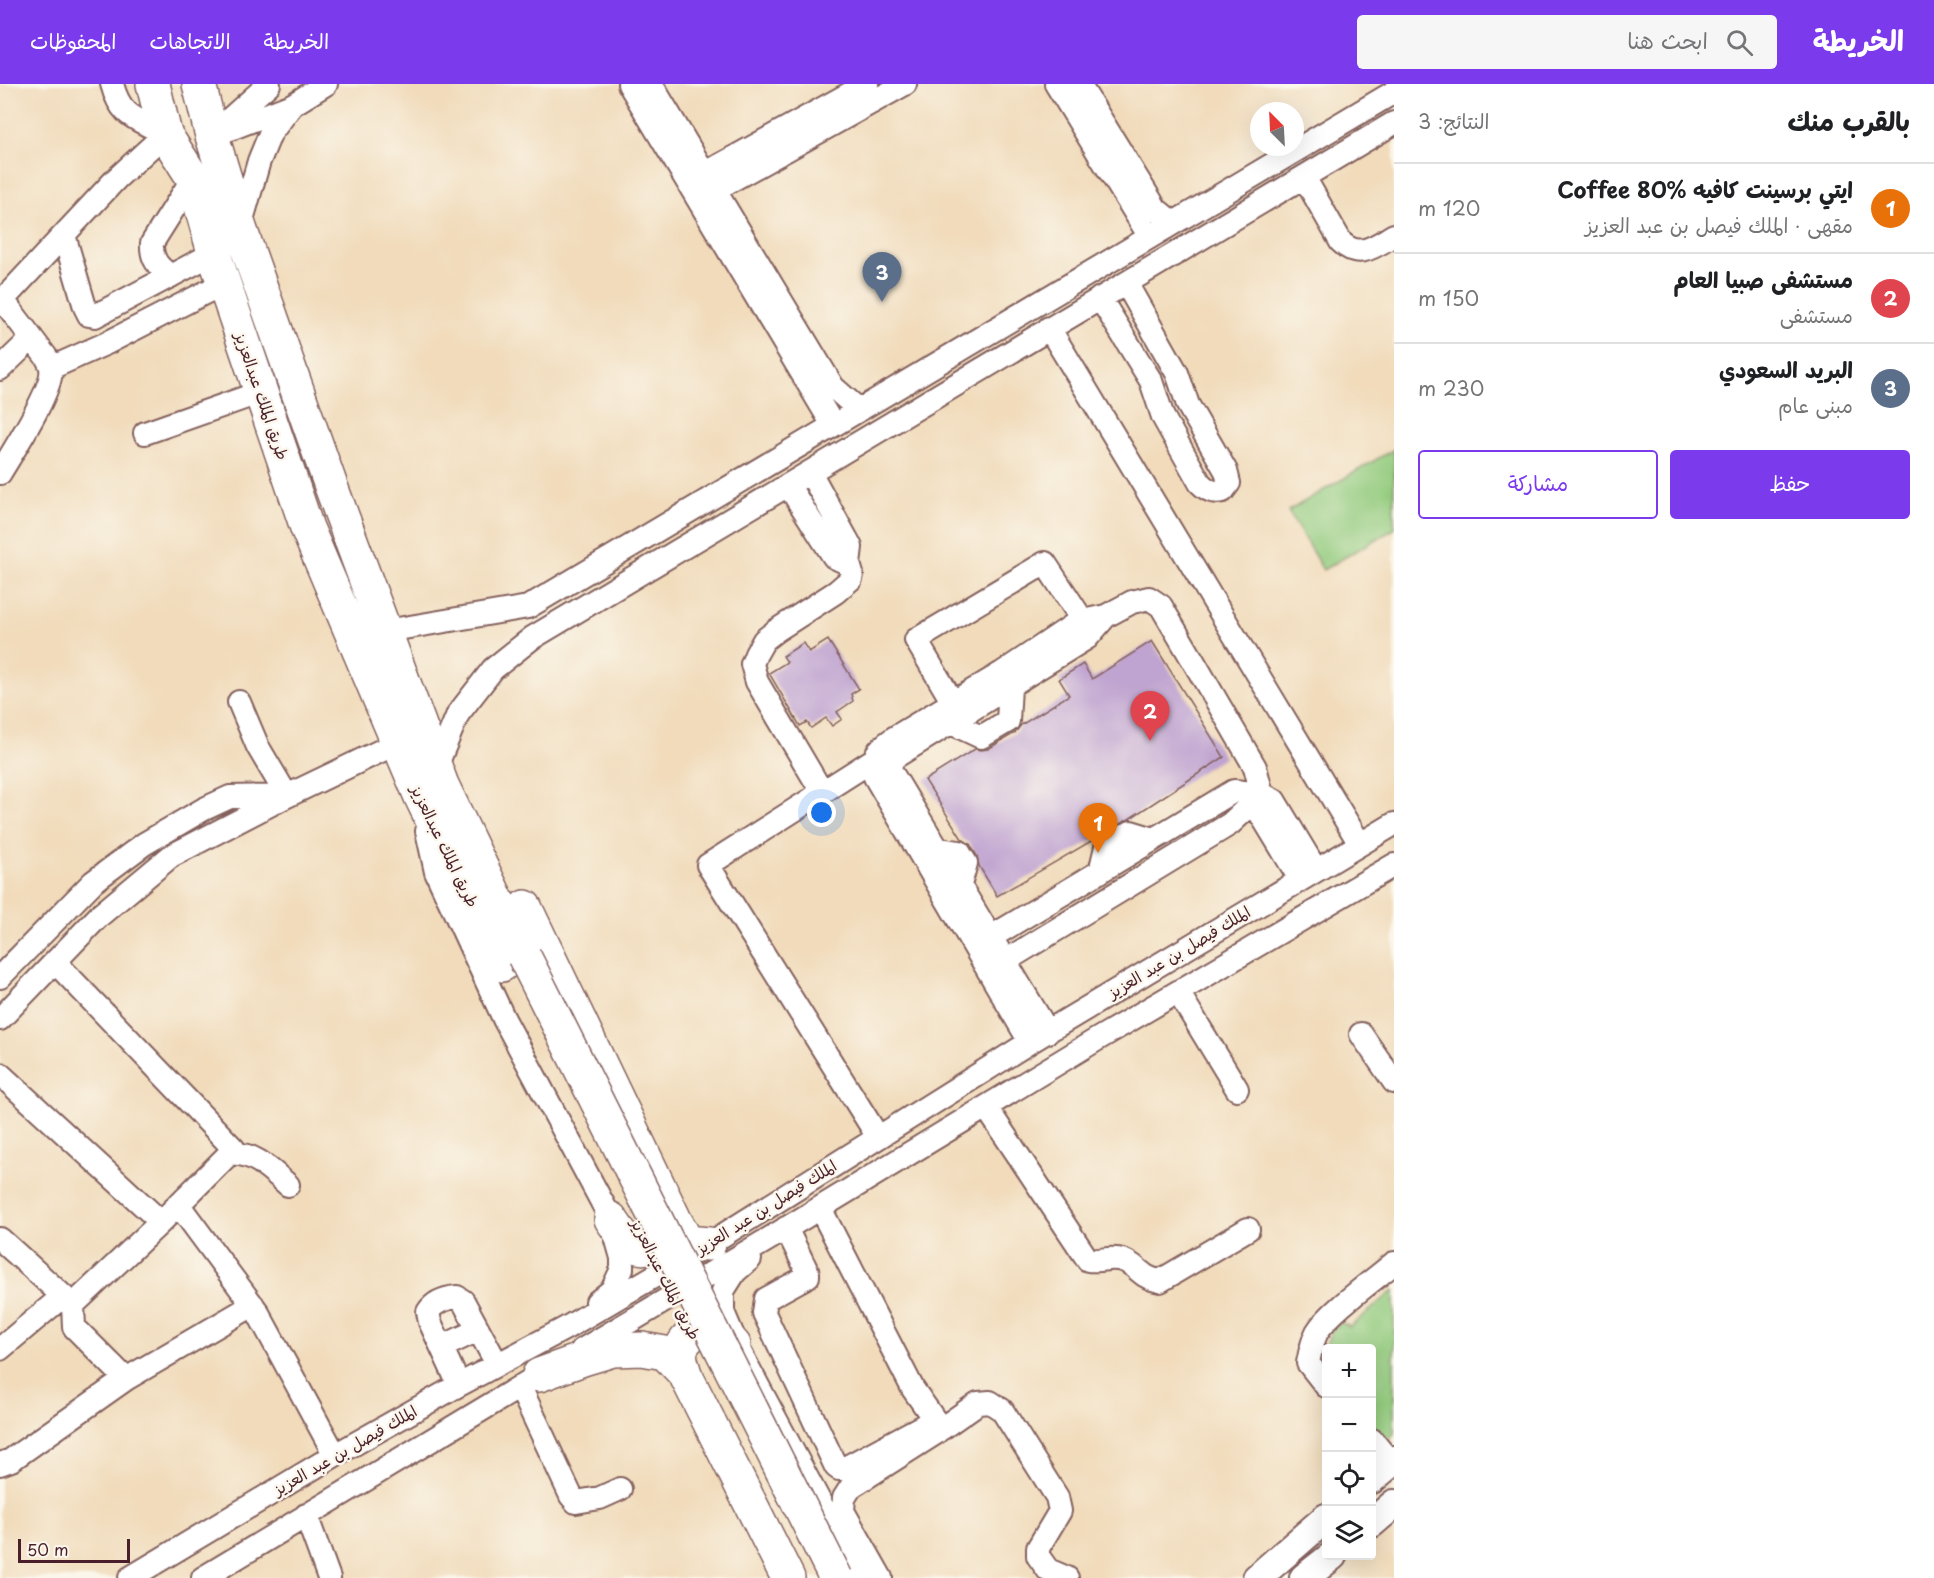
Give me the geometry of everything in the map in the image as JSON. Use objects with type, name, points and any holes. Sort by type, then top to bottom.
[{"type":"highway","name":"طريق الملك عبدالعزيز","points":[[153,84],[165,134],[193,178],[214,253],[307,528],[397,743],[433,783]]},
{"type":"highway","name":"طريق الملك عبدالعزيز","points":[[200,84],[212,136],[240,228],[332,489],[386,631],[433,783],[513,961],[812,1578]]},
{"type":"highway","points":[[433,783],[483,822],[687,1242],[709,1244]]},
{"type":"highway","name":"طريق الملك عبدالعزيز","points":[[513,961],[836,1578]]},
{"type":"highway","points":[[611,1219],[624,1239],[637,1247],[657,1242],[668,1225],[664,1196]]},
{"type":"highway","points":[[739,1350],[720,1331],[704,1329],[687,1338],[681,1350],[681,1360],[685,1374],[788,1578]]},
{"type":"highway","points":[[529,1381],[583,1359],[613,1350],[642,1349],[665,1353],[685,1374]]},
{"type":"main road","points":[[1376,1519],[1394,1504]]},
{"type":"main road","points":[[1257,1578],[1322,1521]]},
{"type":"main road","points":[[1305,1578],[1327,1560]]},
{"type":"street","points":[[0,473],[39,405],[50,379],[51,368],[47,358],[2,302],[116,180],[165,134],[122,110],[116,100],[112,84]]},
{"type":"street","points":[[212,136],[269,84]]},
{"type":"street","points":[[212,136],[292,105],[326,84]]},
{"type":"street","points":[[629,84],[833,425]]},
{"type":"street","points":[[651,84],[833,387],[859,410]]},
{"type":"street","points":[[711,181],[867,84]]},
{"type":"street","points":[[711,181],[905,84]]},
{"type":"street","points":[[1056,84],[1150,237]]},
{"type":"street","points":[[1079,84],[1156,209],[1173,223]]},
{"type":"street","points":[[386,631],[528,607],[1394,92]]},
{"type":"street","points":[[240,228],[259,161],[270,134],[292,105]]},
{"type":"street","points":[[566,1328],[612,1290],[622,1269],[622,1258],[611,1219],[504,1019],[436,872],[433,783],[458,714],[493,669],[532,638],[1394,123]]},
{"type":"street","points":[[1304,177],[1341,242],[1348,249],[1354,252],[1372,248],[1394,235]]},
{"type":"street","points":[[171,276],[155,261],[152,253],[153,243],[193,178]]},
{"type":"street","points":[[64,235],[85,307],[89,315],[95,316],[214,253]]},
{"type":"street","points":[[51,368],[107,343],[224,283]]},
{"type":"street","points":[[1100,298],[1151,381],[1163,417],[1200,483],[1214,493],[1223,491],[1228,483],[1226,471],[1188,405],[1177,373],[1126,283]]},
{"type":"street","points":[[1049,328],[1360,844]]},
{"type":"street","points":[[0,369],[32,338]]},
{"type":"street","points":[[1136,354],[1159,342]]},
{"type":"street","points":[[145,433],[261,392]]},
{"type":"street","points":[[810,472],[851,547],[849,564],[852,574],[848,582],[764,640],[753,664],[757,682],[822,792]]},
{"type":"street","points":[[788,485],[834,557],[849,564]]},
{"type":"street","points":[[1006,680],[1008,721],[981,737],[955,714],[916,640],[1045,562],[1083,621]]},
{"type":"street","points":[[1039,1037],[1005,961],[890,770],[882,762],[878,750],[894,738],[955,714],[1006,680],[1078,622],[1106,616],[1132,602],[1149,598],[1161,606],[1255,767],[1262,794]]},
{"type":"street","points":[[1006,680],[1087,638],[1106,616]]},
{"type":"street","points":[[239,702],[258,747],[288,796]]},
{"type":"street","points":[[0,1019],[99,916],[171,856],[397,743]]},
{"type":"street","points":[[878,1137],[708,865],[822,792],[882,762]]},
{"type":"street","points":[[882,762],[874,777],[1039,1037]]},
{"type":"street","points":[[991,937],[1234,791],[1262,794],[1274,800],[1308,874]]},
{"type":"street","points":[[1005,961],[1230,824],[1262,794]]},
{"type":"street","points":[[0,977],[93,882],[144,844],[204,809],[230,797],[288,796]]},
{"type":"street","name":"الملك فيصل بن عبد العزيز","points":[[130,1578],[335,1455],[459,1384],[566,1328],[709,1244],[1039,1037],[1394,824]]},
{"type":"street","name":"الملك فيصل بن عبد العزيز","points":[[202,1578],[232,1570],[306,1515],[1394,865]]},
{"type":"street","points":[[0,1349],[68,1300],[161,1222],[234,1149],[55,962]]},
{"type":"street","points":[[1178,992],[1237,1089]]},
{"type":"street","points":[[1361,1034],[1394,1082]]},
{"type":"street","points":[[0,1074],[161,1222]]},
{"type":"street","points":[[987,1107],[1088,1260],[1099,1262],[1112,1259],[1124,1260],[1148,1279],[1160,1281],[1248,1230]]},
{"type":"street","points":[[228,1154],[239,1153],[253,1158],[288,1185]]},
{"type":"street","points":[[178,1204],[255,1308],[335,1455]]},
{"type":"street","points":[[820,1208],[913,1389],[937,1424]]},
{"type":"street","points":[[880,1578],[838,1519],[739,1350],[723,1312],[723,1291],[735,1272],[779,1233],[808,1276],[766,1299],[764,1312],[836,1467],[843,1469],[978,1403],[990,1402],[1002,1410],[1060,1504],[1060,1511],[1038,1548],[1038,1556],[1042,1563],[1054,1576]]},
{"type":"street","points":[[0,1239],[68,1300],[74,1327],[126,1380]]},
{"type":"street","points":[[1322,1381],[1308,1363],[1311,1344],[1318,1330],[1334,1313],[1394,1263]]},
{"type":"street","points":[[459,1384],[430,1322],[428,1312],[432,1306],[448,1298],[457,1297],[463,1301],[497,1364]]},
{"type":"street","points":[[0,1464],[11,1460],[126,1380],[255,1308]]},
{"type":"street","points":[[442,1347],[478,1330]]},
{"type":"street","points":[[529,1381],[576,1502],[600,1498],[620,1489]]},
{"type":"street","points":[[858,1578],[838,1519],[844,1498],[851,1487],[937,1424]]},
{"type":"street","points":[[1376,1450],[1385,1468]]},
{"type":"street","points":[[306,1515],[320,1574]]},
{"type":"green space","points":[[1394,449],[1394,529],[1323,570],[1288,511]]},
{"type":"green space","points":[[1394,1290],[1394,1434],[1385,1442],[1376,1430],[1376,1344],[1326,1344],[1334,1327],[1342,1323],[1350,1327]]},
{"type":"building","points":[[828,640],[859,689],[851,694],[853,701],[837,712],[842,719],[832,726],[826,718],[811,728],[807,722],[800,726],[769,673],[787,662],[783,656],[803,643],[809,652]]},
{"type":"building","points":[[1152,641],[1224,757],[1129,819],[997,896],[979,866],[977,856],[970,844],[962,839],[925,780],[975,749],[988,749],[1069,695],[1059,679],[1083,664],[1092,679]]},
{"type":"place","name":"البريد السعودي","points":[[882,302]]},
{"type":"place","name":"مستشفى صبيا العام","points":[[1150,741]]},
{"type":"place","name":"ايتي برسينت كافيه Coffee 80%","points":[[1098,853]]}]
